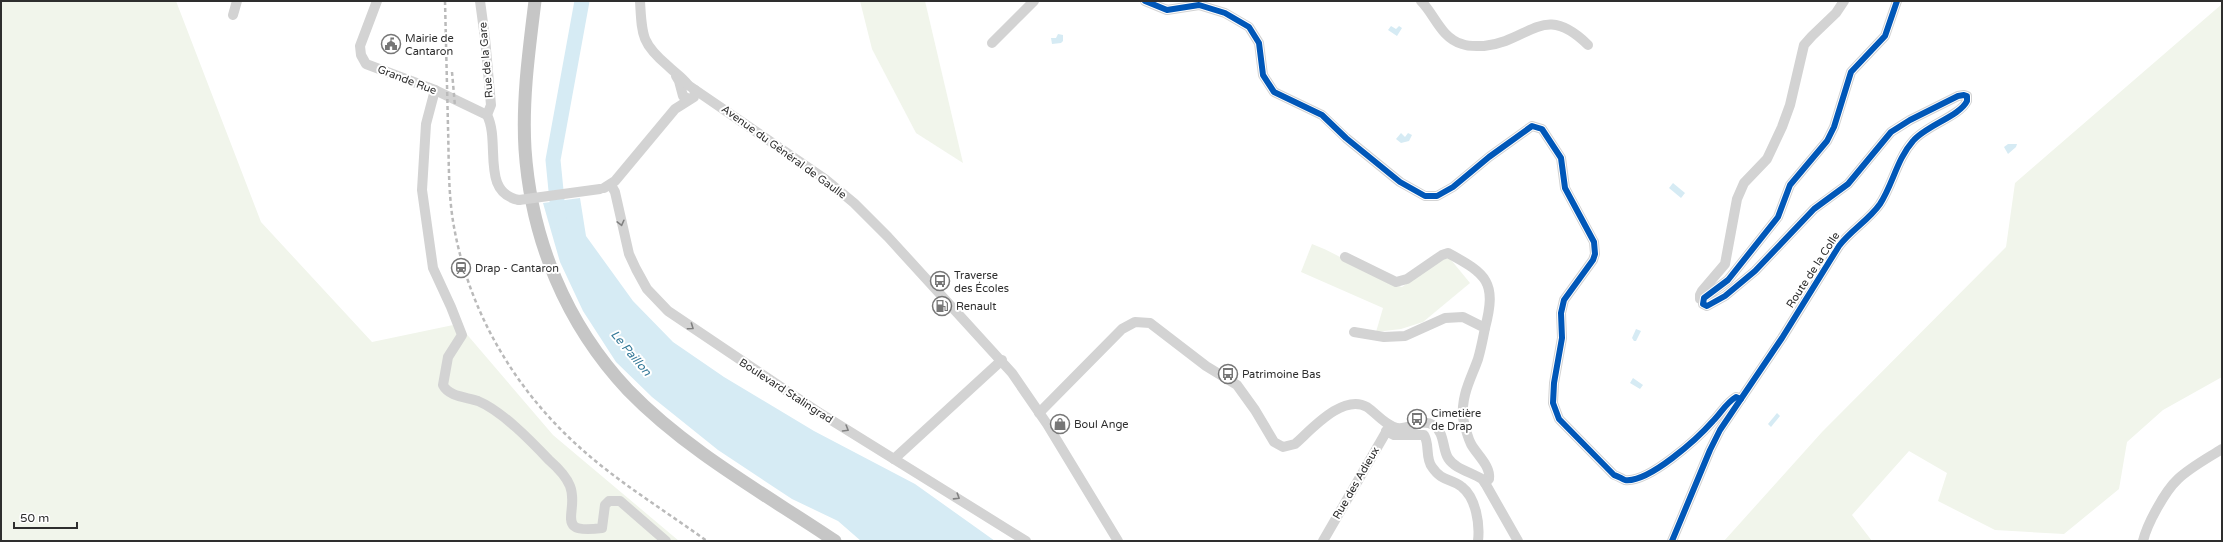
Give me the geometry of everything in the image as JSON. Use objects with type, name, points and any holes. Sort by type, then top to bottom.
[{"type":"main road","points":[[528,1],[520,80],[520,148],[528,212],[540,258],[550,286],[605,372],[646,415],[708,463],[825,541]]},
{"type":"main road","points":[[535,1],[526,79],[525,148],[528,179],[534,211],[548,262],[569,317],[610,368],[651,411],[713,460],[835,541]]},
{"type":"street","points":[[233,15],[237,1]]},
{"type":"street","name":"Grande Rue","points":[[377,1],[360,46],[361,56],[366,64],[435,90],[487,115]]},
{"type":"street","name":"Rue de la Gare","points":[[480,1],[491,105],[487,115],[491,126],[497,184],[507,196],[519,200],[600,189],[611,186]]},
{"type":"street","points":[[611,186],[688,93],[673,71],[654,54],[645,39],[642,30],[640,1]]},
{"type":"street","points":[[992,43],[1034,1]]},
{"type":"street","points":[[1145,1],[1167,10],[1199,5],[1225,12],[1245,24],[1255,34],[1259,43],[1263,75],[1274,92],[1322,115],[1346,138],[1400,182],[1425,196],[1438,196],[1532,126],[1542,129],[1561,158],[1565,188],[1594,242],[1595,254],[1593,260],[1564,300],[1560,312],[1562,338],[1554,383],[1553,403],[1559,419],[1614,475],[1625,480],[1635,479],[1659,467],[1683,450],[1714,421],[1729,401],[1736,397],[1741,399],[1720,430],[1710,450],[1672,541]]},
{"type":"street","points":[[1421,1],[1449,36],[1462,44],[1494,45],[1519,36],[1542,24],[1559,24],[1568,28],[1588,45]]},
{"type":"street","points":[[1702,302],[1700,295],[1725,264],[1737,199],[1742,188],[1747,179],[1767,159],[1782,127],[1790,105],[1804,45],[1836,13],[1844,1]]},
{"type":"street","points":[[1702,302],[1709,294],[1728,280],[1752,252],[1778,217],[1790,185],[1827,141],[1834,127],[1851,72],[1885,36],[1897,1]]},
{"type":"street","points":[[435,90],[426,124],[422,190],[433,268],[462,335],[451,350],[445,365],[443,379],[445,388],[448,392],[479,402],[509,422],[557,468],[571,487],[570,518],[573,525],[581,530],[602,528],[605,505],[609,501],[620,501],[666,541]]},
{"type":"street","name":"Avenue du Général de Gaulle","points":[[688,93],[714,103],[825,179],[854,203],[1002,360],[1039,413],[1118,541]]},
{"type":"street","name":"Route de la Colle","points":[[1702,302],[1707,306],[1717,302],[1755,271],[1814,209],[1848,184],[1891,132],[1910,120],[1958,96],[1967,96],[1966,104],[1921,132],[1913,140],[1905,152],[1880,204],[1843,241],[1741,399]]},
{"type":"street","name":"Boulevard Stalingrad","points":[[611,186],[615,192],[629,254],[647,289],[668,310],[814,410],[1026,541]]},
{"type":"street","points":[[1345,257],[1396,282],[1407,279],[1442,254],[1448,253],[1474,267],[1484,276],[1490,294],[1485,328],[1478,359],[1465,390],[1463,416],[1466,431],[1472,445],[1488,471],[1489,479],[1485,483]]},
{"type":"street","points":[[1354,332],[1384,337],[1405,336],[1445,318],[1463,317],[1485,328]]},
{"type":"street","points":[[1039,413],[1122,329],[1128,325],[1142,321],[1150,323],[1206,366],[1237,385],[1255,410],[1270,438],[1278,446],[1289,447],[1295,444],[1328,414],[1347,405],[1360,405],[1366,407],[1394,435],[1424,435],[1427,439],[1430,465],[1440,477],[1462,487],[1473,502],[1478,541]]},
{"type":"street","points":[[894,459],[1002,360]]},
{"type":"street","points":[[1388,428],[1401,428],[1424,423],[1434,425],[1441,434],[1445,451],[1451,461],[1482,479],[1518,541]]},
{"type":"street","name":"Rue des Adieux","points":[[1323,541],[1388,428]]},
{"type":"street","points":[[2143,541],[2151,522],[2170,487],[2179,478],[2222,449]]},
{"type":"shaded area","points":[[1,1],[176,1],[261,222],[372,342],[458,324],[553,435],[679,541],[1,541]]},
{"type":"shaded area","points":[[860,1],[925,1],[963,163],[916,133],[872,49]]},
{"type":"shaded area","points":[[2222,4],[2222,377],[2163,410],[2127,442],[2119,489],[2064,534],[1995,530],[1938,501],[1947,473],[1909,451],[1852,515],[1872,541],[1724,541],[1822,432],[2006,247],[2015,183]]},
{"type":"shaded area","points":[[1312,244],[1335,254],[1379,278],[1402,287],[1447,255],[1470,283],[1423,322],[1401,329],[1376,332],[1383,308],[1301,272]]},
{"type":"water","points":[[1391,26],[1396,29],[1399,26],[1402,28],[1397,36],[1388,30]]},
{"type":"water","points":[[1058,34],[1063,35],[1063,41],[1061,43],[1052,44],[1051,38],[1056,38]]},
{"type":"water","points":[[1401,133],[1405,137],[1408,133],[1412,135],[1409,141],[1401,143],[1396,139]]},
{"type":"water","points":[[2008,144],[2017,144],[2016,147],[2008,154],[2004,147]]},
{"type":"water","points":[[1673,183],[1685,193],[1681,198],[1669,188]]},
{"type":"water","points":[[580,198],[586,236],[633,301],[673,342],[724,377],[814,431],[915,484],[995,541],[861,541],[838,521],[792,499],[718,450],[652,397],[616,362],[583,311],[560,262],[543,203]]},
{"type":"water","points":[[1636,329],[1641,331],[1636,341],[1634,341],[1632,338]]},
{"type":"water","points":[[1633,378],[1643,385],[1640,389],[1630,383]]},
{"type":"water","points":[[1777,413],[1780,416],[1771,427],[1768,424]]},
{"type":"waterway","name":"Le Paillon","points":[[559,221],[553,160],[582,1]]},
{"type":"railway","points":[[445,1],[449,177],[452,215],[461,258],[483,318],[514,373],[533,399],[554,423],[608,471],[707,541]]},
{"type":"railway","points":[[452,72],[455,106]]},
{"type":"cycle path","points":[[1145,1],[1167,10],[1199,5],[1225,13],[1249,27],[1259,43],[1263,75],[1274,92],[1322,115],[1346,138],[1400,182],[1425,196],[1437,196],[1453,187],[1489,157],[1532,126],[1542,129],[1561,158],[1565,188],[1594,242],[1595,254],[1593,260],[1564,300],[1561,313],[1562,338],[1554,383],[1553,403],[1559,419],[1614,475],[1625,480],[1635,479],[1659,467],[1685,448],[1706,429],[1732,399],[1736,397],[1741,399]]},
{"type":"cycle path","points":[[1672,541],[1710,450],[1720,430],[1782,338],[1839,246],[1876,210],[1903,156],[1913,141],[1918,136],[1957,111],[1967,101],[1967,96],[1958,96],[1910,120],[1891,132],[1848,184],[1814,209],[1755,271],[1725,296],[1707,306],[1703,304],[1704,298],[1728,280],[1778,217],[1790,185],[1827,141],[1834,127],[1851,72],[1885,36],[1897,1]]},
{"type":"place","name":"Mairie de Cantaron","points":[[391,44]]},
{"type":"place","name":"Drap - Cantaron","points":[[461,268]]},
{"type":"place","name":"Traverse des Écoles","points":[[940,281]]},
{"type":"place","name":"Renault","points":[[942,306]]},
{"type":"place","name":"Patrimoine Bas","points":[[1228,374]]},
{"type":"place","name":"Cimetière de Drap","points":[[1417,419]]},
{"type":"place","name":"Boul Ange","points":[[1060,424]]}]
